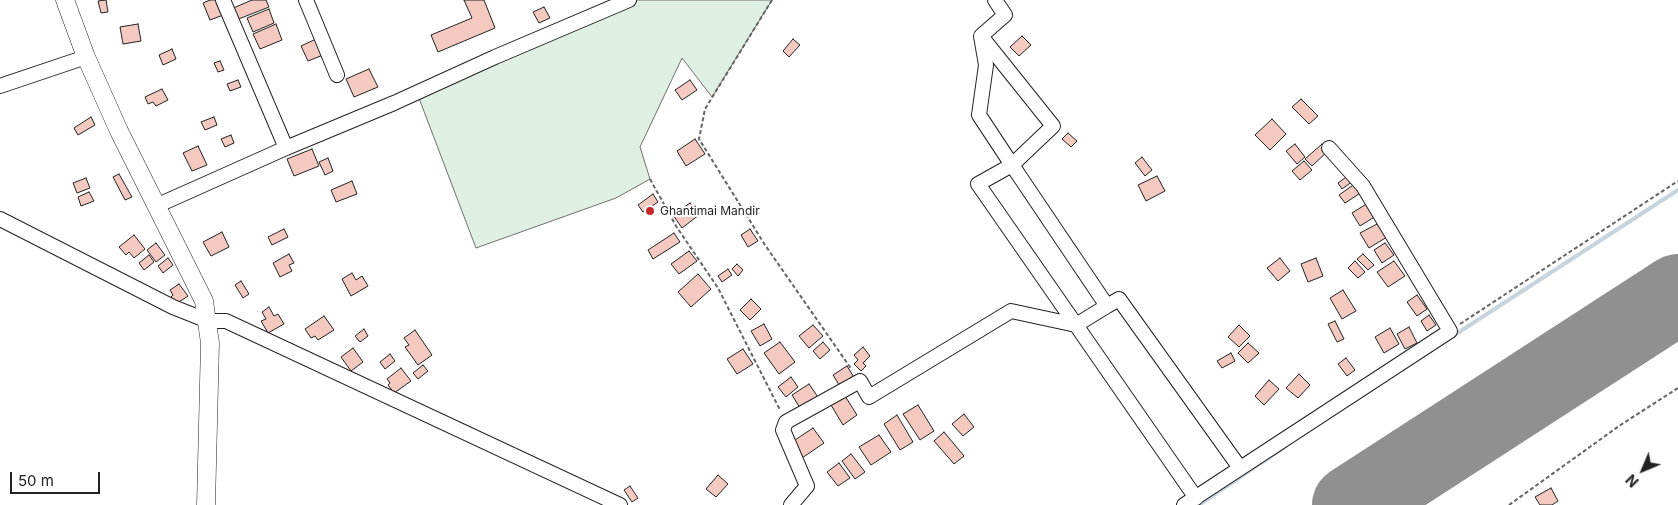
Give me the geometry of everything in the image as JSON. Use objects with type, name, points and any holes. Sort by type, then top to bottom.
[{"type":"main road","points":[[65,0],[86,57],[119,131],[204,301],[210,343],[206,505]]},
{"type":"street","points":[[223,0],[286,148]]},
{"type":"street","points":[[306,0],[337,75]]},
{"type":"street","points":[[156,206],[629,0]]},
{"type":"street","points":[[981,36],[1005,15],[995,0]]},
{"type":"street","points":[[981,36],[986,65],[979,115],[1107,306]]},
{"type":"street","points":[[981,36],[1053,126],[1012,165],[978,184],[1076,325],[1190,501],[1450,331],[1364,186],[1329,148]]},
{"type":"street","points":[[0,86],[86,57]]},
{"type":"street","points":[[0,219],[172,307],[208,321],[226,321],[620,505]]},
{"type":"street","points":[[791,505],[807,486],[783,430],[786,422],[860,381],[869,397],[1011,311],[1076,325],[1119,299],[1240,468]]},
{"type":"path","points":[[772,0],[705,109],[699,138],[765,245],[860,381]]},
{"type":"path","points":[[650,179],[676,226],[718,288],[786,422]]},
{"type":"path","points":[[1450,331],[1678,181]]},
{"type":"path","points":[[1509,505],[1619,426],[1678,388]]},
{"type":"green space","points":[[629,0],[772,0],[712,97],[682,58],[640,147],[650,179],[616,198],[476,248],[417,93]]},
{"type":"building","points":[[106,0],[108,12],[101,13],[98,1]]},
{"type":"building","points":[[210,0],[220,0],[226,14],[210,20],[203,3]]},
{"type":"building","points":[[252,0],[266,0],[269,7],[236,20],[231,9]]},
{"type":"building","points":[[464,0],[484,0],[495,28],[438,52],[431,35],[472,18]]},
{"type":"building","points":[[544,7],[550,18],[539,23],[533,12]]},
{"type":"building","points":[[269,9],[274,23],[253,32],[247,18]]},
{"type":"building","points":[[138,24],[141,41],[123,44],[120,27]]},
{"type":"building","points":[[276,24],[282,40],[260,49],[253,34]]},
{"type":"building","points":[[1022,36],[1031,45],[1019,56],[1010,47]]},
{"type":"building","points":[[316,39],[323,55],[308,61],[301,46]]},
{"type":"building","points":[[793,39],[800,45],[789,57],[783,51]]},
{"type":"building","points":[[172,49],[176,59],[163,65],[159,55]]},
{"type":"building","points":[[220,61],[224,70],[218,72],[214,63]]},
{"type":"building","points":[[369,69],[378,87],[354,97],[346,79]]},
{"type":"building","points":[[238,80],[241,87],[230,91],[227,84]]},
{"type":"building","points":[[690,80],[697,90],[682,100],[675,90]]},
{"type":"building","points":[[162,89],[168,100],[156,106],[153,102],[148,104],[145,97]]},
{"type":"building","points":[[1301,99],[1318,116],[1309,124],[1292,107]]},
{"type":"building","points":[[91,117],[95,125],[78,135],[74,128]]},
{"type":"building","points":[[214,117],[217,125],[205,130],[201,122]]},
{"type":"building","points":[[1272,119],[1286,134],[1270,150],[1255,135]]},
{"type":"building","points":[[1068,133],[1077,141],[1071,147],[1062,139]]},
{"type":"building","points":[[231,135],[234,143],[225,147],[221,139]]},
{"type":"building","points":[[695,139],[705,154],[686,166],[677,151]]},
{"type":"building","points":[[1295,144],[1305,157],[1297,164],[1286,151]]},
{"type":"building","points":[[1322,144],[1328,151],[1312,166],[1305,159]]},
{"type":"building","points":[[198,146],[207,165],[192,171],[183,153]]},
{"type":"building","points":[[312,149],[319,166],[294,176],[287,159]]},
{"type":"building","points":[[1142,157],[1152,170],[1145,176],[1135,163]]},
{"type":"building","points":[[328,158],[333,171],[325,175],[319,162]]},
{"type":"building","points":[[1304,161],[1312,170],[1300,180],[1292,171]]},
{"type":"building","points":[[119,174],[132,197],[125,200],[113,177]]},
{"type":"building","points":[[1349,175],[1353,181],[1342,189],[1338,183]]},
{"type":"building","points":[[1157,176],[1165,191],[1146,201],[1138,185]]},
{"type":"building","points":[[86,178],[90,188],[77,193],[73,183]]},
{"type":"building","points":[[352,181],[357,194],[336,202],[331,190]]},
{"type":"building","points":[[1356,183],[1362,192],[1345,203],[1339,195]]},
{"type":"building","points":[[89,192],[94,201],[81,206],[78,197]]},
{"type":"building","points":[[653,194],[658,202],[643,212],[638,205]]},
{"type":"building","points":[[690,203],[699,215],[682,228],[673,215]]},
{"type":"building","points":[[1368,203],[1376,216],[1360,226],[1352,213]]},
{"type":"building","points":[[1379,223],[1387,237],[1369,248],[1360,233]]},
{"type":"building","points":[[284,229],[288,237],[272,245],[268,237]]},
{"type":"building","points":[[750,229],[758,241],[748,247],[741,235]]},
{"type":"building","points":[[222,232],[229,247],[211,256],[203,242]]},
{"type":"building","points":[[674,233],[680,242],[653,259],[648,250]]},
{"type":"building","points":[[134,235],[145,249],[134,258],[129,252],[126,255],[119,247]]},
{"type":"building","points":[[156,243],[165,255],[156,262],[147,250]]},
{"type":"building","points":[[1385,243],[1394,255],[1382,263],[1374,250]]},
{"type":"building","points":[[689,251],[697,261],[679,274],[671,264]]},
{"type":"building","points":[[289,254],[294,263],[289,265],[292,271],[280,277],[273,263]]},
{"type":"building","points":[[1363,254],[1374,265],[1368,270],[1357,259]]},
{"type":"building","points":[[149,255],[154,262],[144,270],[139,263]]},
{"type":"building","points":[[168,258],[173,265],[163,273],[158,266]]},
{"type":"building","points":[[1280,258],[1290,271],[1278,281],[1267,268]]},
{"type":"building","points":[[1316,258],[1323,276],[1308,282],[1301,264]]},
{"type":"building","points":[[1355,261],[1365,272],[1358,278],[1348,268]]},
{"type":"building","points":[[1394,261],[1405,276],[1388,287],[1377,272]]},
{"type":"building","points":[[737,264],[743,270],[738,276],[732,269]]},
{"type":"building","points":[[728,269],[732,275],[722,282],[718,276]]},
{"type":"building","points":[[352,273],[356,280],[362,276],[368,286],[351,296],[342,279]]},
{"type":"building","points":[[698,274],[711,289],[691,307],[678,292]]},
{"type":"building","points":[[241,281],[249,294],[243,298],[235,285]]},
{"type":"building","points":[[179,284],[188,296],[176,304],[171,297],[173,295],[170,290]]},
{"type":"building","points":[[1343,290],[1356,311],[1342,319],[1330,298]]},
{"type":"building","points":[[1417,295],[1427,309],[1417,316],[1407,302]]},
{"type":"building","points":[[751,299],[761,309],[750,320],[740,310]]},
{"type":"building","points":[[269,307],[274,316],[278,314],[284,324],[268,333],[261,321],[266,319],[262,312]]},
{"type":"building","points":[[1429,315],[1436,325],[1427,331],[1421,321]]},
{"type":"building","points":[[324,316],[334,330],[318,340],[315,336],[311,338],[305,329]]},
{"type":"building","points":[[1335,321],[1344,339],[1337,342],[1328,324]]},
{"type":"building","points":[[764,324],[772,339],[760,346],[751,331]]},
{"type":"building","points":[[813,325],[823,336],[809,348],[799,336]]},
{"type":"building","points":[[1239,325],[1250,336],[1239,347],[1228,337]]},
{"type":"building","points":[[1409,327],[1417,343],[1405,349],[1397,334]]},
{"type":"building","points":[[1390,328],[1399,344],[1384,353],[1375,337]]},
{"type":"building","points":[[364,329],[368,336],[360,342],[355,336]]},
{"type":"building","points":[[415,330],[432,355],[418,365],[405,347],[409,345],[404,338]]},
{"type":"building","points":[[780,342],[795,362],[779,374],[764,353]]},
{"type":"building","points":[[823,342],[830,350],[820,359],[813,351]]},
{"type":"building","points":[[1248,343],[1259,353],[1248,363],[1238,353]]},
{"type":"building","points":[[863,347],[870,356],[863,363],[866,366],[861,371],[854,364],[858,360],[854,355]]},
{"type":"building","points":[[353,348],[363,362],[351,371],[341,357]]},
{"type":"building","points":[[743,349],[753,364],[737,374],[727,359]]},
{"type":"building","points":[[1231,353],[1235,361],[1222,368],[1217,361]]},
{"type":"building","points":[[390,354],[395,361],[385,369],[380,362]]},
{"type":"building","points":[[1346,358],[1355,370],[1347,376],[1338,364]]},
{"type":"building","points":[[423,365],[428,371],[418,379],[413,373]]},
{"type":"building","points":[[847,366],[855,379],[841,388],[833,375]]},
{"type":"building","points":[[401,368],[411,381],[394,393],[388,385],[390,383],[387,379]]},
{"type":"building","points":[[1299,374],[1310,385],[1298,398],[1286,388]]},
{"type":"building","points":[[791,377],[798,387],[786,397],[778,387]]},
{"type":"building","points":[[1269,380],[1279,389],[1264,405],[1255,396]]},
{"type":"building","points":[[809,384],[818,397],[800,408],[792,395]]},
{"type":"building","points":[[845,396],[857,415],[843,425],[831,405]]},
{"type":"building","points":[[918,405],[934,431],[920,440],[903,414]]},
{"type":"building","points":[[964,414],[974,427],[963,436],[952,424]]},
{"type":"building","points":[[897,415],[913,442],[900,450],[884,424]]},
{"type":"building","points":[[813,428],[824,443],[802,458],[792,442]]},
{"type":"building","points":[[944,432],[964,456],[954,464],[934,441]]},
{"type":"building","points":[[879,435],[891,452],[871,465],[859,447]]},
{"type":"building","points":[[851,454],[865,472],[855,479],[842,461]]},
{"type":"building","points":[[839,463],[850,478],[838,486],[827,472]]},
{"type":"building","points":[[718,475],[728,484],[716,497],[706,489]]},
{"type":"building","points":[[630,486],[638,498],[632,502],[624,490]]},
{"type":"building","points":[[1551,488],[1558,501],[1552,505],[1540,505],[1535,497]]},
{"type":"waterway","points":[[1453,336],[1678,190]]},
{"type":"waterway","points":[[1199,505],[1286,446]]},
{"type":"runway","points":[[1352,505],[1678,294]]},
{"type":"place","name":"Ghantimai Mandir","points":[[650,211]]}]
